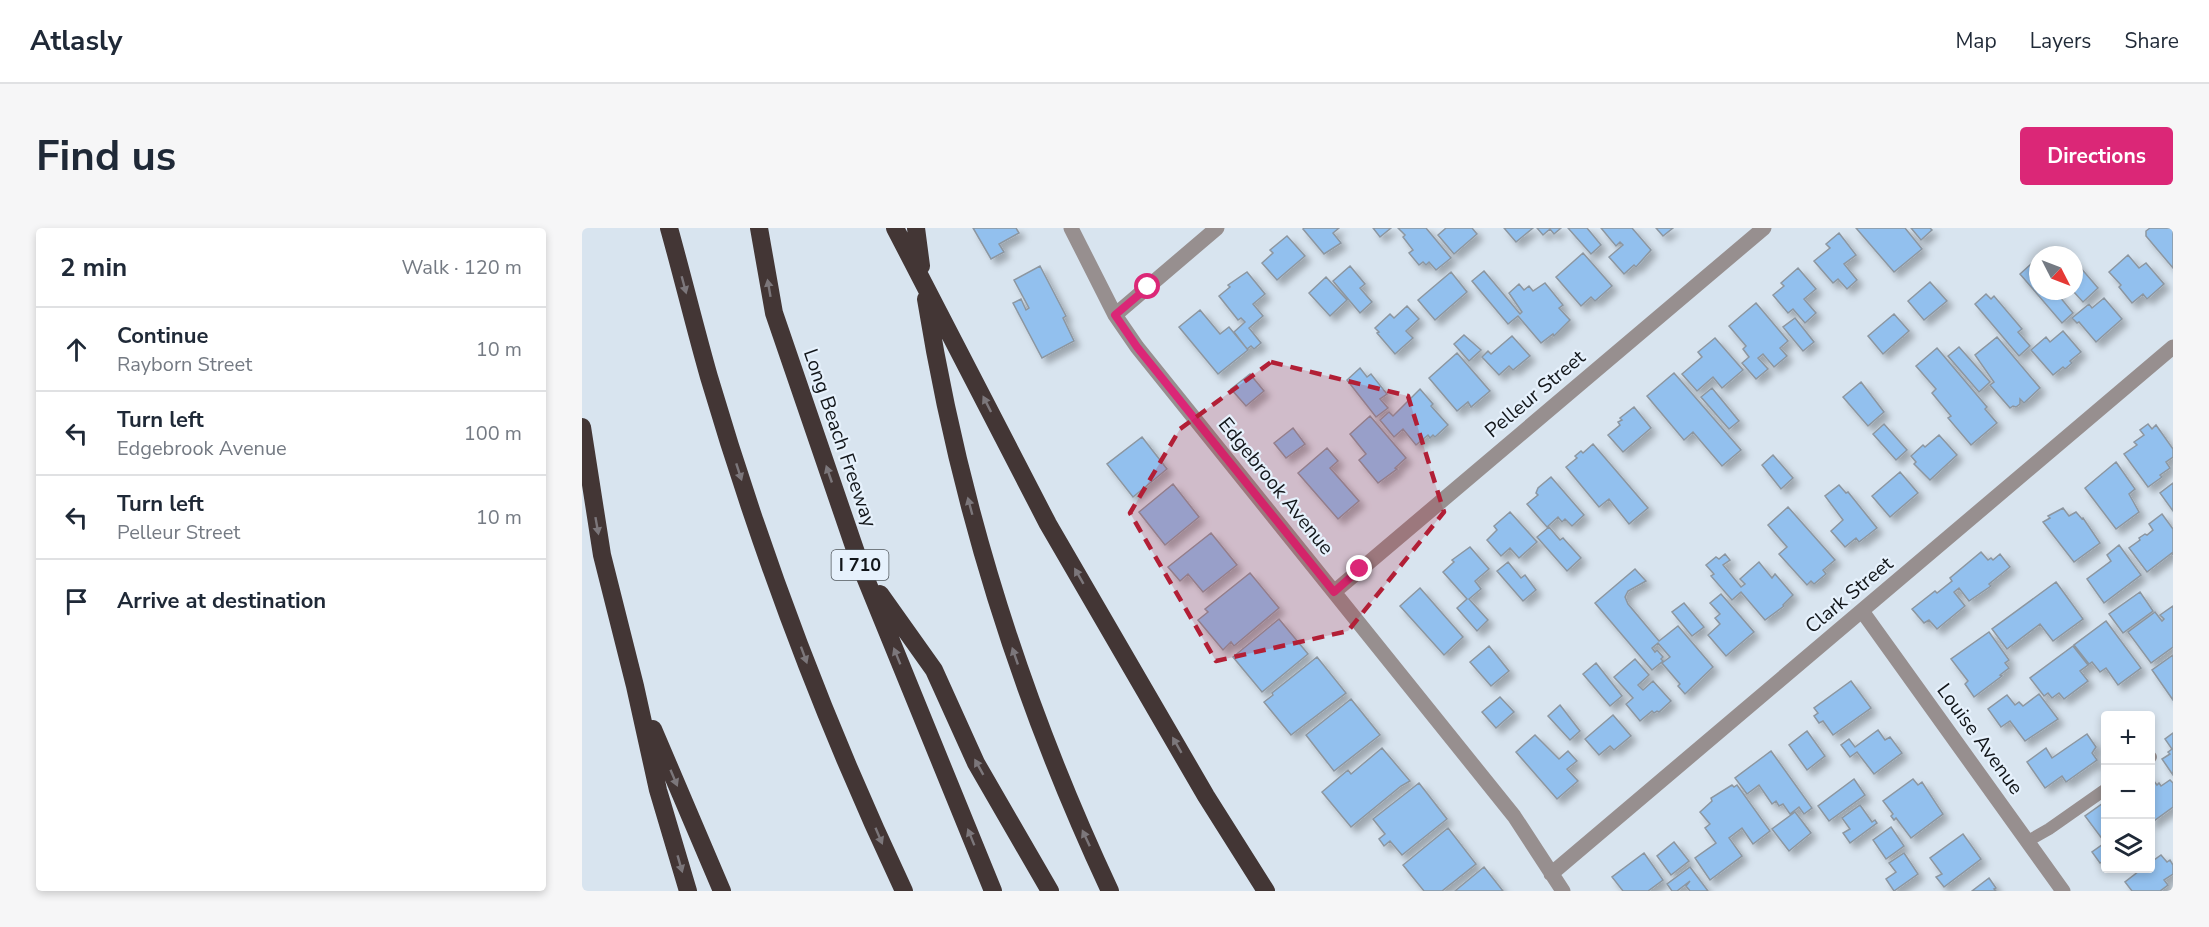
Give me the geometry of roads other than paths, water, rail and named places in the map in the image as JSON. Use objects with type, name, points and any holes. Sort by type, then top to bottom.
[{"type":"highway","points":[[669,228],[709,377],[756,524],[826,713],[904,891]]},
{"type":"highway","name":"Long Beach Freeway","points":[[759,228],[774,313],[861,567],[993,891]]},
{"type":"highway","points":[[895,228],[1048,524],[1206,796],[1266,891]]},
{"type":"highway","points":[[916,228],[943,394],[985,562],[1012,649],[1047,748],[1110,891]]},
{"type":"highway","points":[[582,426],[602,555],[658,790],[687,891]]},
{"type":"highway","points":[[861,567],[934,670],[976,763],[1050,891]]},
{"type":"highway","points":[[635,686],[722,891]]},
{"type":"highway","points":[[1206,796],[1254,891]]},
{"type":"street","name":"Edgebrook Avenue","points":[[1071,228],[1115,315],[1137,347],[1514,816],[1563,891]]},
{"type":"street","points":[[1115,315],[1217,228]]},
{"type":"street","name":"Pelleur Street","points":[[1334,592],[1764,228]]},
{"type":"street","name":"Clark Street","points":[[1551,874],[1862,611],[2170,356]]},
{"type":"street","name":"Louise Avenue","points":[[1862,611],[2063,891]]},
{"type":"lane","points":[[2028,841],[2101,792]]}]
